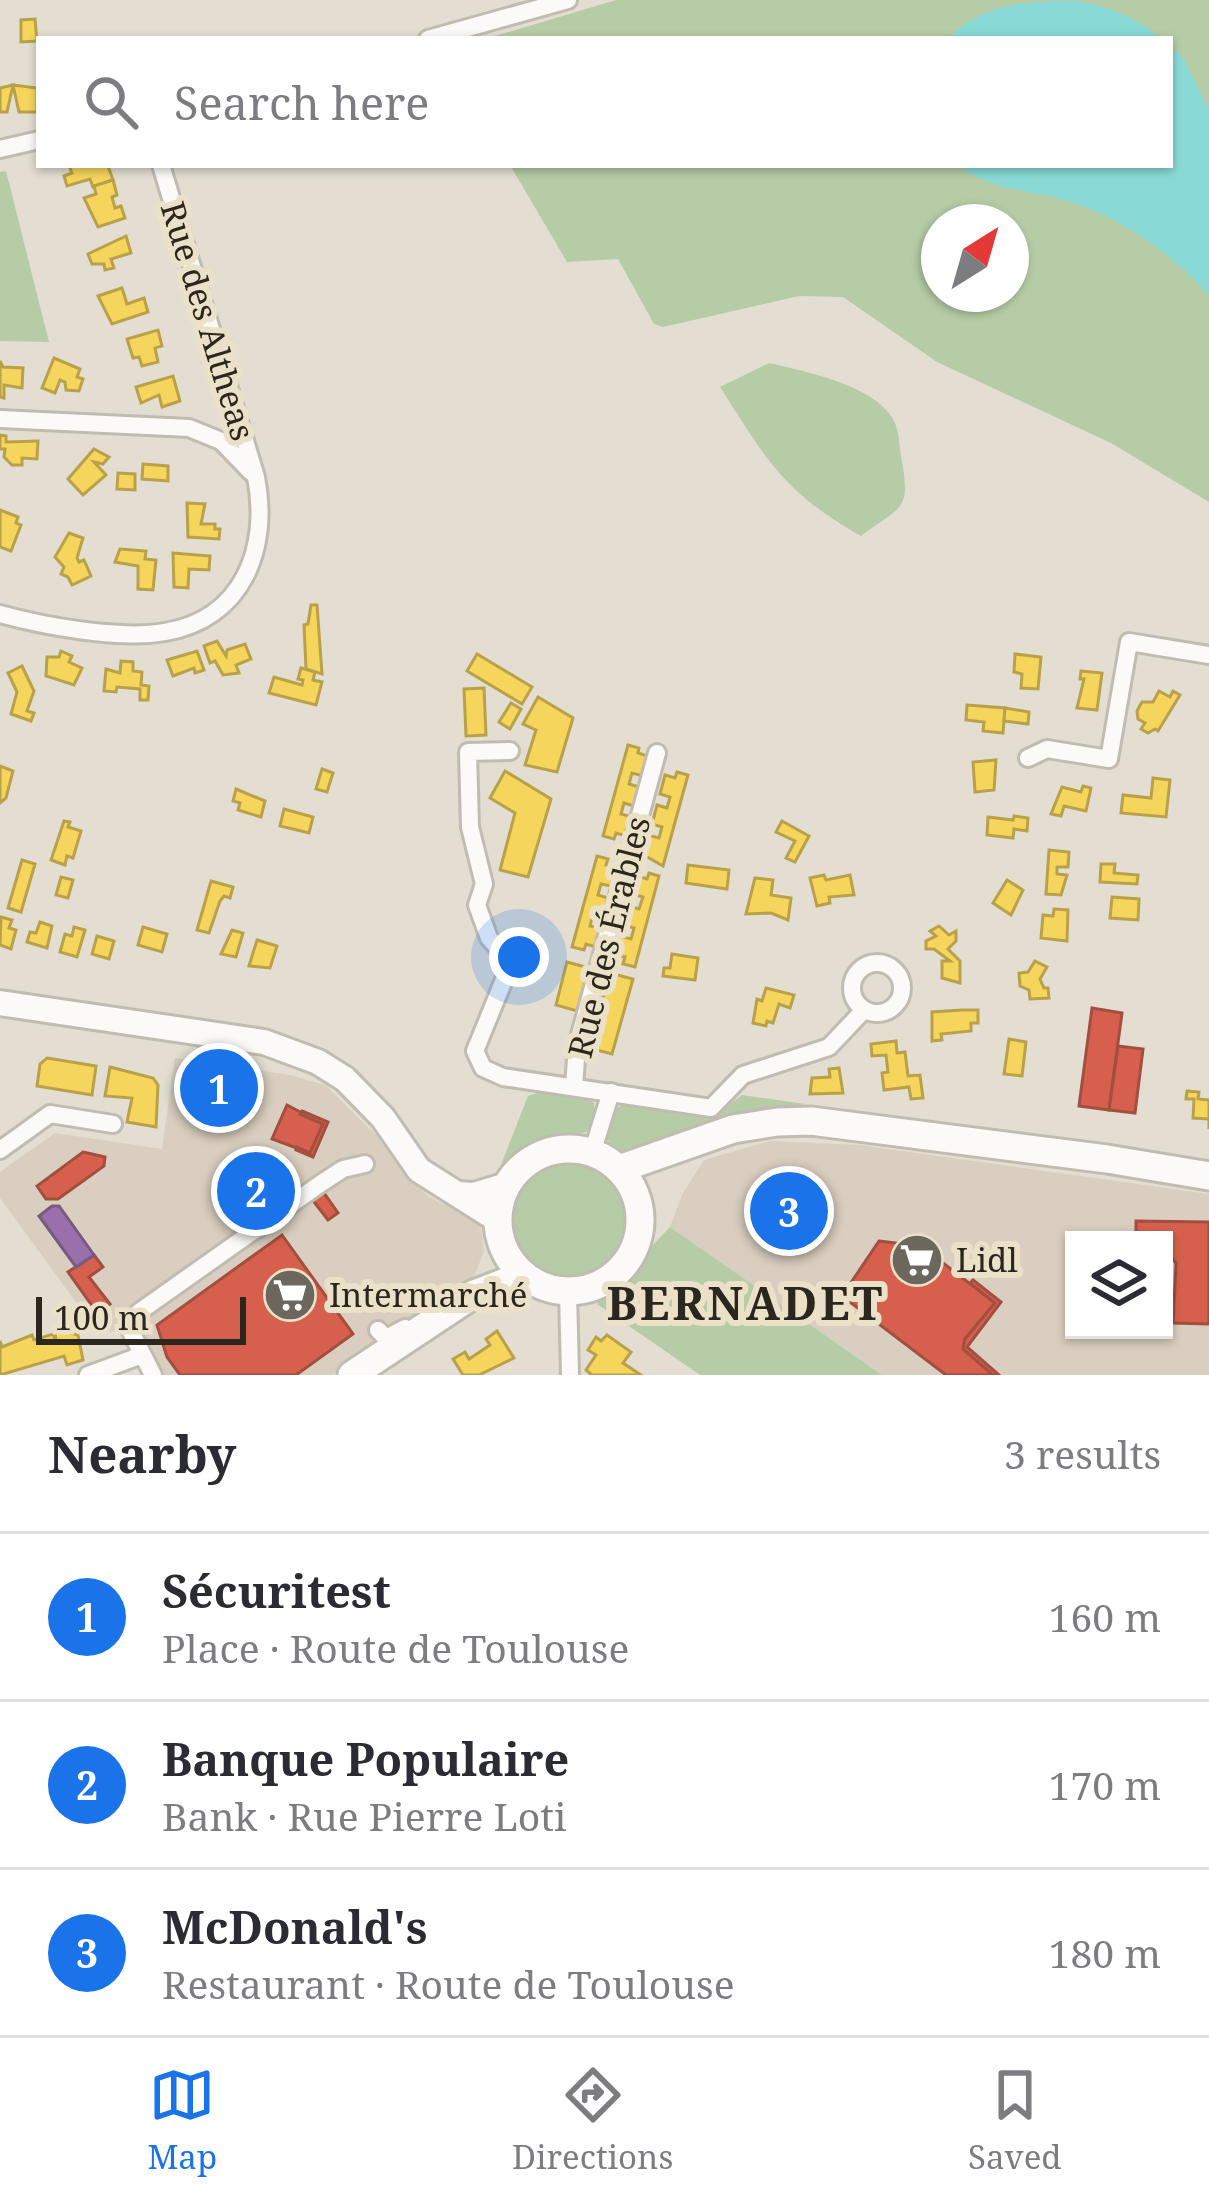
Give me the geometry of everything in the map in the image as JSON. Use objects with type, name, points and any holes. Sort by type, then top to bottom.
[{"type":"main road","points":[[619,1169],[733,1129],[794,1121],[965,1143],[990,1142],[1206,1176]]},
{"type":"main road","points":[[639,1204],[685,1147]]},
{"type":"main road","points":[[473,1294],[493,1267],[507,1185],[522,1166],[544,1154],[568,1149],[592,1153],[619,1169],[639,1204],[640,1226],[625,1265],[609,1280],[590,1288],[545,1287],[524,1275],[500,1233]]},
{"type":"main road","points":[[352,1375],[473,1294],[524,1275]]},
{"type":"street","points":[[439,36],[568,0]]},
{"type":"street","points":[[0,149],[36,141]]},
{"type":"street","name":"Rue des Altheas","points":[[1,616],[43,626],[151,634],[195,622],[216,610],[236,591],[254,562],[262,525],[256,478],[162,168]]},
{"type":"street","points":[[0,419],[210,427],[234,402]]},
{"type":"street","points":[[189,428],[221,441],[256,478]]},
{"type":"street","points":[[1028,758],[1047,749],[1109,759],[1130,641],[1209,655]]},
{"type":"street","points":[[510,751],[468,752],[470,827],[484,884],[477,905],[508,970],[475,1057],[483,1068],[503,1077],[574,1086]]},
{"type":"street","name":"Rue des Érables","points":[[657,753],[577,1046],[574,1086],[711,1108],[743,1075],[829,1047],[864,1010]]},
{"type":"street","points":[[0,1003],[264,1042],[318,1062],[361,1093],[419,1170],[500,1233]]},
{"type":"street","points":[[592,1153],[611,1092]]},
{"type":"street","points":[[0,1150],[50,1114],[113,1124]]},
{"type":"street","points":[[153,1375],[128,1326],[139,1312],[320,1184],[365,1163]]},
{"type":"street","points":[[454,1193],[474,1195],[507,1185]]},
{"type":"street","points":[[568,1291],[570,1375]]},
{"type":"street","points":[[378,1330],[386,1338],[440,1317]]},
{"type":"street","points":[[88,1375],[142,1355]]},
{"type":"shaded area","points":[[175,1058],[290,1075],[325,1085],[377,1136],[405,1176],[429,1197],[474,1219],[481,1228],[484,1251],[471,1285],[332,1375],[163,1375],[141,1333],[97,1331],[0,1198],[0,1172],[55,1133],[162,1149]]},
{"type":"shaded area","points":[[770,1141],[859,1145],[1209,1194],[1209,1375],[882,1375],[670,1227],[682,1195],[704,1160]]},
{"type":"green space","points":[[616,0],[1209,0],[1209,502],[1111,443],[937,362],[843,297],[799,296],[663,327],[654,324],[618,259],[567,262],[512,168],[1173,168],[1173,36],[495,36]]},
{"type":"green space","points":[[6,171],[49,342],[0,341],[0,172]]},
{"type":"green space","points":[[769,363],[855,388],[884,407],[893,419],[904,497],[895,511],[861,536],[795,489],[720,387]]},
{"type":"green space","points":[[549,1089],[585,1096],[594,1103],[595,1117],[586,1132],[519,1149],[499,1170],[528,1096]]},
{"type":"green space","points":[[742,1095],[805,1104],[719,1121],[625,1155],[610,1146],[607,1137],[617,1108],[628,1102],[718,1113]]},
{"type":"green space","points":[[569,1156],[593,1161],[613,1175],[627,1195],[632,1219],[627,1243],[613,1263],[593,1277],[569,1282],[545,1277],[525,1263],[511,1243],[506,1219],[511,1195],[525,1175],[545,1161]]},
{"type":"green space","points":[[670,1227],[882,1375],[700,1375],[597,1304]]},
{"type":"water","points":[[1079,1],[1123,14],[1158,36],[951,36],[976,17],[1025,3]]},
{"type":"water","points":[[1173,49],[1183,58],[1209,110],[1209,296],[1158,248],[1117,222],[1075,203],[991,183],[962,168],[1173,168]]},
{"type":"building: Homes","points":[[35,19],[36,41],[21,42],[21,20]]},
{"type":"building: Homes","points":[[13,85],[7,112],[0,112],[0,88]]},
{"type":"building: Homes","points":[[13,85],[36,88],[36,112],[19,112]]},
{"type":"building: Homes","points":[[70,168],[109,168],[113,180],[93,187],[90,179],[67,186],[64,176],[72,173]]},
{"type":"building: Homes","points":[[113,180],[115,208],[121,206],[125,218],[98,227],[84,198],[96,194],[94,186]]},
{"type":"building: Homes","points":[[126,236],[131,253],[111,259],[114,268],[92,264],[88,254]]},
{"type":"building: Homes","points":[[122,288],[127,304],[144,298],[148,312],[112,324],[98,296]]},
{"type":"building: Homes","points":[[158,330],[162,346],[155,348],[158,362],[142,366],[139,357],[133,358],[127,339]]},
{"type":"building: Homes","points":[[54,358],[80,369],[79,391],[66,390],[60,380],[55,393],[42,388]]},
{"type":"building: Homes","points":[[0,361],[3,367],[23,368],[22,388],[4,385],[4,398],[0,397]]},
{"type":"building: Homes","points":[[173,376],[180,401],[162,407],[159,395],[141,403],[136,387]]},
{"type":"building: Homes","points":[[0,435],[6,436],[6,442],[38,441],[37,459],[22,458],[22,465],[12,465],[4,457],[5,449],[0,449]]},
{"type":"building: Homes","points":[[94,449],[109,457],[103,464],[94,462],[106,475],[83,495],[68,479]]},
{"type":"building: Homes","points":[[143,464],[168,466],[168,481],[142,479]]},
{"type":"building: Homes","points":[[118,473],[135,474],[135,490],[117,489]]},
{"type":"building: Homes","points":[[187,503],[205,504],[201,524],[215,524],[219,539],[188,537]]},
{"type":"building: Homes","points":[[0,510],[18,517],[16,523],[21,525],[11,551],[0,547]]},
{"type":"building: Homes","points":[[69,533],[83,538],[77,558],[84,560],[91,576],[72,585],[61,574],[64,567],[55,557]]},
{"type":"building: Homes","points":[[120,549],[146,551],[145,559],[156,560],[153,590],[138,589],[138,566],[115,562]]},
{"type":"building: Homes","points":[[173,553],[210,556],[209,570],[189,569],[188,588],[174,587]]},
{"type":"building: Homes","points":[[311,605],[317,605],[322,674],[306,669],[304,625]]},
{"type":"building: Homes","points":[[217,641],[226,656],[227,650],[245,644],[251,659],[236,665],[239,673],[223,675],[215,661],[210,663],[204,646]]},
{"type":"building: Homes","points":[[61,651],[82,668],[74,685],[46,676],[47,657],[59,657]]},
{"type":"building: Homes","points":[[197,651],[204,670],[195,673],[194,668],[173,676],[167,660]]},
{"type":"building: Homes","points":[[477,654],[532,687],[522,704],[467,671]]},
{"type":"building: Homes","points":[[1015,654],[1041,657],[1038,689],[1021,688],[1022,674],[1014,672]]},
{"type":"building: Homes","points":[[121,661],[133,662],[133,671],[142,672],[141,685],[149,686],[148,700],[140,700],[140,689],[104,691],[106,669],[120,673]]},
{"type":"building: Homes","points":[[22,666],[34,691],[27,711],[34,713],[31,721],[11,714],[17,692],[8,673]]},
{"type":"building: Homes","points":[[301,668],[315,672],[313,680],[322,682],[316,705],[269,693],[274,677],[302,685],[303,680],[298,679]]},
{"type":"building: Homes","points":[[1081,671],[1102,673],[1097,710],[1077,708],[1084,679],[1080,679]]},
{"type":"building: Homes","points":[[484,688],[486,735],[466,736],[464,689]]},
{"type":"building: Homes","points":[[1159,691],[1170,697],[1173,691],[1180,695],[1158,731],[1148,733],[1141,729],[1145,723],[1138,719],[1137,711],[1142,702],[1153,702]]},
{"type":"building: Homes","points":[[538,697],[573,718],[557,772],[525,765],[536,730],[523,724]]},
{"type":"building: Homes","points":[[511,703],[521,709],[510,729],[499,722]]},
{"type":"building: Homes","points":[[967,705],[1005,708],[1003,733],[983,731],[984,722],[966,720]]},
{"type":"building: Homes","points":[[1005,708],[1029,712],[1028,724],[1004,721]]},
{"type":"building: Homes","points":[[628,745],[648,756],[643,776],[632,773],[629,784],[639,787],[634,806],[624,803],[621,814],[632,817],[626,836],[616,833],[614,839],[603,836]]},
{"type":"building: Homes","points":[[996,760],[994,790],[975,792],[973,762]]},
{"type":"building: Homes","points":[[0,766],[13,771],[6,798],[0,803]]},
{"type":"building: Homes","points":[[322,769],[333,773],[327,792],[316,789]]},
{"type":"building: Homes","points":[[505,771],[551,799],[528,877],[500,870],[515,813],[490,798]]},
{"type":"building: Homes","points":[[677,772],[688,775],[663,866],[642,854],[648,835],[659,838],[662,827],[652,824],[657,805],[667,808],[670,797],[660,794],[665,775],[675,778]]},
{"type":"building: Homes","points":[[1153,778],[1170,780],[1166,817],[1121,813],[1123,795],[1151,798]]},
{"type":"building: Homes","points":[[1083,786],[1091,788],[1086,811],[1064,806],[1061,816],[1051,814],[1062,787],[1081,792]]},
{"type":"building: Homes","points":[[236,789],[265,801],[261,817],[238,810],[240,803],[233,801]]},
{"type":"building: Homes","points":[[284,809],[313,817],[309,833],[280,826]]},
{"type":"building: Homes","points":[[1014,816],[1028,818],[1027,831],[1014,829],[1013,838],[987,835],[988,817],[1013,820]]},
{"type":"building: Homes","points":[[64,821],[81,831],[73,858],[67,856],[65,865],[51,860]]},
{"type":"building: Homes","points":[[782,821],[809,836],[795,862],[786,858],[795,841],[776,832]]},
{"type":"building: Homes","points":[[1049,850],[1069,852],[1068,867],[1057,867],[1057,874],[1067,875],[1061,895],[1046,894]]},
{"type":"building: Homes","points":[[597,856],[616,868],[611,886],[601,884],[598,895],[608,898],[604,917],[593,914],[590,926],[601,928],[596,947],[586,944],[584,950],[572,947]]},
{"type":"building: Homes","points":[[22,860],[35,864],[21,912],[8,908]]},
{"type":"building: Homes","points":[[1101,864],[1115,864],[1114,873],[1138,875],[1137,884],[1100,882]]},
{"type":"building: Homes","points":[[688,865],[729,870],[727,889],[686,883]]},
{"type":"building: Homes","points":[[649,873],[659,876],[635,967],[623,964],[625,957],[615,955],[620,936],[631,939],[634,928],[624,925],[629,906],[639,909],[643,897],[632,894],[637,876],[647,879]]},
{"type":"building: Homes","points":[[824,875],[826,880],[850,875],[854,895],[829,897],[830,903],[817,906],[810,878]]},
{"type":"building: Homes","points":[[61,877],[73,880],[68,898],[56,895]]},
{"type":"building: Homes","points":[[755,878],[773,880],[771,895],[791,898],[788,920],[771,913],[746,914]]},
{"type":"building: Homes","points":[[1007,880],[1023,890],[1011,915],[993,903]]},
{"type":"building: Homes","points":[[211,881],[233,887],[230,898],[224,896],[220,901],[209,933],[197,930]]},
{"type":"building: Homes","points":[[1112,897],[1139,899],[1138,920],[1110,918]]},
{"type":"building: Homes","points":[[1054,909],[1068,910],[1067,941],[1041,938],[1043,915],[1053,916]]},
{"type":"building: Homes","points":[[1,917],[12,920],[9,928],[16,930],[11,949],[0,945]]},
{"type":"building: Homes","points":[[40,922],[52,926],[47,948],[27,942]]},
{"type":"building: Homes","points":[[939,926],[949,935],[956,931],[956,941],[948,949],[960,961],[960,983],[942,978],[942,961],[950,961],[926,949],[926,941],[936,936],[930,931]]},
{"type":"building: Homes","points":[[74,927],[85,930],[77,957],[60,952],[65,934],[72,936]]},
{"type":"building: Homes","points":[[143,927],[167,934],[162,952],[138,945]]},
{"type":"building: Homes","points":[[232,930],[243,933],[236,957],[221,954]]},
{"type":"building: Homes","points":[[97,936],[114,941],[109,959],[92,954]]},
{"type":"building: Homes","points":[[257,940],[277,946],[270,968],[249,966]]},
{"type":"building: Homes","points":[[672,954],[698,958],[695,980],[663,976]]},
{"type":"building: Homes","points":[[1035,961],[1047,967],[1040,979],[1049,998],[1030,999],[1029,990],[1020,986],[1019,973],[1028,972]]},
{"type":"building: Homes","points":[[567,962],[589,968],[577,1011],[556,1005]]},
{"type":"building: Homes","points":[[610,973],[633,979],[612,1054],[589,1048]]},
{"type":"building: Homes","points":[[766,988],[794,995],[790,1008],[779,1004],[773,1023],[767,1021],[766,1026],[753,1023],[757,999],[762,1001]]},
{"type":"building: Homes","points":[[978,1010],[978,1023],[971,1023],[971,1031],[941,1034],[942,1040],[932,1041],[932,1012]]},
{"type":"building: Homes","points":[[1009,1039],[1026,1042],[1022,1076],[1004,1074]]},
{"type":"building: Homes","points":[[896,1041],[897,1053],[905,1052],[908,1076],[920,1075],[923,1098],[911,1099],[909,1087],[884,1090],[886,1055],[872,1056],[871,1044]]},
{"type":"building: Homes","points":[[47,1058],[96,1066],[92,1095],[37,1086],[40,1064]]},
{"type":"building: Homes","points":[[110,1067],[153,1078],[158,1085],[156,1127],[127,1122],[132,1098],[105,1096]]},
{"type":"building: Homes","points":[[839,1068],[843,1093],[810,1094],[812,1078],[830,1077],[829,1069]]},
{"type":"building: Homes","points":[[1187,1091],[1199,1092],[1198,1099],[1209,1100],[1209,1119],[1193,1118],[1194,1099],[1186,1099]]},
{"type":"building: Homes","points":[[67,1325],[70,1333],[78,1335],[83,1360],[67,1365],[64,1356],[0,1375],[0,1341],[2,1347],[32,1335],[34,1340],[53,1334],[56,1343],[55,1330]]},
{"type":"building: Homes","points":[[497,1331],[514,1358],[479,1375],[463,1375],[453,1359],[465,1352],[469,1359],[490,1345],[486,1339]]},
{"type":"building: Homes","points":[[607,1335],[631,1352],[623,1363],[641,1375],[592,1375],[586,1370],[596,1355],[588,1350],[596,1337],[601,1341]]},
{"type":"building: Shops","points":[[1092,1008],[1122,1013],[1109,1110],[1079,1106]]},
{"type":"building: Shops","points":[[1118,1046],[1143,1049],[1135,1113],[1109,1110]]},
{"type":"building: Shops","points":[[201,1062],[250,1084],[239,1108],[231,1111],[188,1092]]},
{"type":"building: Shops","points":[[287,1105],[323,1124],[310,1153],[272,1139]]},
{"type":"building: Shops","points":[[300,1114],[328,1122],[313,1157],[296,1150],[310,1153],[323,1124]]},
{"type":"building: Shops","points":[[83,1152],[105,1157],[104,1166],[58,1199],[46,1199],[37,1186]]},
{"type":"building: Shops","points":[[246,1173],[260,1182],[258,1197],[225,1199],[225,1175]]},
{"type":"building: Shops","points":[[767,1179],[826,1218],[809,1243],[750,1204]]},
{"type":"building: Shops","points":[[322,1190],[338,1213],[328,1220],[311,1198]]},
{"type":"building: Shops","points":[[1136,1221],[1209,1222],[1209,1324],[1173,1323],[1173,1231],[1136,1231]]},
{"type":"building: Shops","points":[[282,1235],[353,1334],[296,1375],[180,1375],[167,1357],[157,1325]]},
{"type":"building: Shops","points":[[879,1241],[921,1246],[995,1303],[965,1339],[963,1349],[993,1375],[946,1375],[842,1296]]},
{"type":"building: Shops","points":[[94,1255],[103,1267],[89,1277],[110,1304],[98,1314],[68,1272]]},
{"type":"building: Shops","points":[[973,1280],[1001,1302],[967,1347],[999,1375],[963,1349],[965,1339],[995,1303],[970,1283]]},
{"type":"building: Offices","points":[[59,1206],[94,1255],[76,1267],[39,1216]]},
{"type":"place","name":"Sécuritest","points":[[219,1088]]},
{"type":"place","name":"Banque Populaire","points":[[256,1191]]},
{"type":"place","name":"McDonald's","points":[[789,1211]]},
{"type":"place","name":"Lidl","points":[[917,1260]]},
{"type":"place","name":"Intermarché","points":[[290,1295]]},
{"type":"district","name":"BERNADET","points":[[746,1304]]}]
